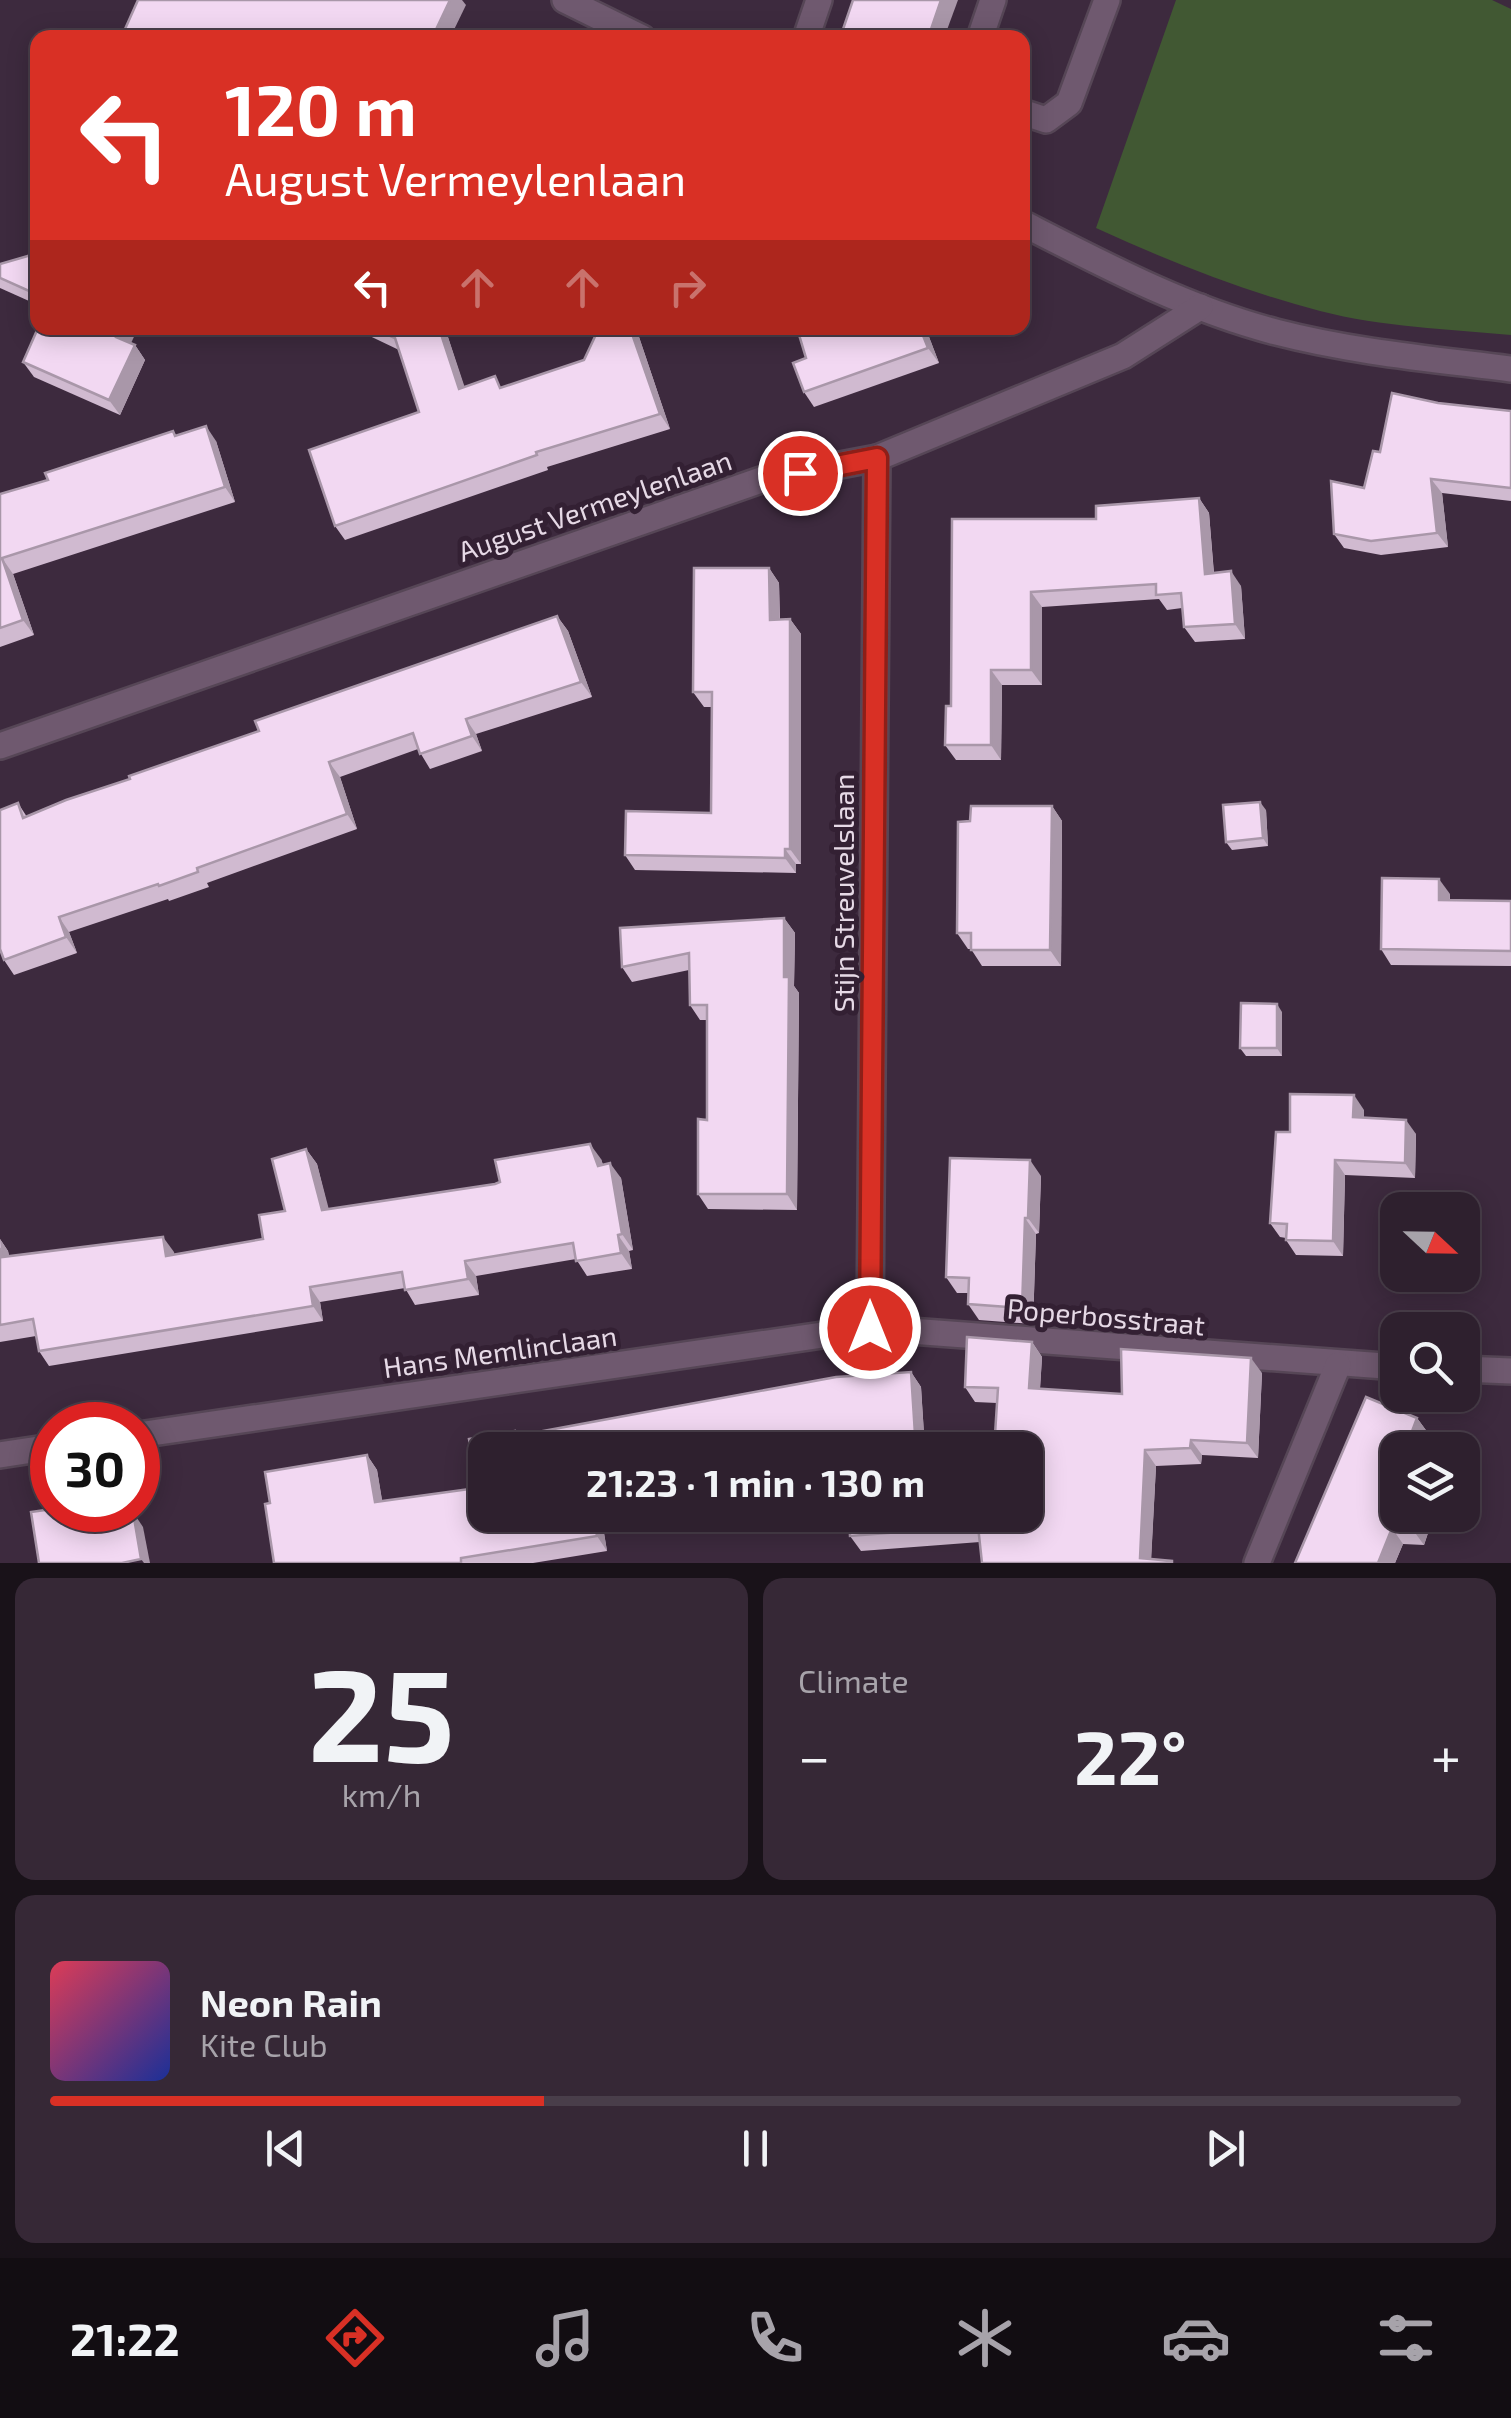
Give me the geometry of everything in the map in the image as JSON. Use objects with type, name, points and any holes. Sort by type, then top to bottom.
[{"type":"street","points":[[565,0],[626,30]]},
{"type":"street","points":[[809,30],[819,0]]},
{"type":"street","points":[[983,30],[993,0]]},
{"type":"street","points":[[1030,115],[1046,120],[1070,103],[1107,0]]},
{"type":"street","points":[[1030,227],[1125,276],[1274,332],[1369,352],[1511,368]]},
{"type":"street","name":"August Vermeylenlaan","points":[[0,746],[761,480],[877,458],[1123,356],[1200,307]]},
{"type":"street","name":"Stijn Streuvelslaan","points":[[870,1328],[877,458]]},
{"type":"street","name":"Poperbosstraat","points":[[870,1328],[1380,1366]]},
{"type":"street","name":"Hans Memlinclaan","points":[[160,1432],[870,1328]]},
{"type":"street","points":[[1256,1563],[1338,1365]]},
{"type":"street","points":[[1480,1370],[1511,1371]]},
{"type":"street","points":[[0,1455],[30,1450]]},
{"type":"green space","points":[[1176,0],[1492,0],[1511,9],[1511,335],[1391,324],[1320,311],[1206,274],[1096,228]]},
{"type":"building","points":[[138,0],[450,0],[436,30],[125,30]]},
{"type":"building","points":[[853,0],[941,0],[931,30],[843,30]]},
{"type":"building","points":[[30,255],[30,291],[0,278],[0,264]]},
{"type":"building","points":[[35,335],[117,335],[135,345],[109,400],[23,362]]},
{"type":"building","points":[[388,335],[441,335],[459,389],[495,376],[500,388],[584,360],[596,335],[632,335],[660,414],[536,452],[537,455],[335,526],[309,450],[419,412],[395,338]]},
{"type":"building","points":[[799,335],[923,335],[928,348],[804,392],[793,363],[806,358]]},
{"type":"building","points":[[1392,393],[1438,403],[1511,411],[1511,488],[1431,479],[1437,533],[1371,541],[1334,534],[1331,481],[1364,488],[1373,451],[1380,452]]},
{"type":"building","points":[[206,426],[225,487],[2,558],[23,620],[0,628],[0,494],[48,480],[45,473],[173,431],[175,436]]},
{"type":"building","points":[[1199,498],[1205,574],[1231,571],[1235,624],[1184,627],[1181,593],[1156,595],[1156,584],[1031,592],[1031,670],[991,670],[991,745],[945,745],[946,706],[951,706],[952,519],[1096,519],[1096,506]]},
{"type":"building","points":[[694,568],[769,568],[770,620],[790,619],[790,849],[785,849],[785,858],[625,855],[626,811],[711,813],[712,692],[693,692]]},
{"type":"building","points":[[557,616],[581,682],[466,719],[472,736],[420,754],[413,733],[329,762],[347,814],[197,868],[198,872],[159,886],[59,917],[66,937],[4,960],[0,949],[0,810],[18,803],[23,818],[259,731],[255,721]]},
{"type":"building","points":[[1260,802],[1263,838],[1226,842],[1223,805]]},
{"type":"building","points":[[971,806],[1052,806],[1050,950],[971,950],[971,933],[957,933],[958,822],[970,821]]},
{"type":"building","points":[[1382,878],[1439,879],[1439,900],[1511,901],[1511,951],[1381,949]]},
{"type":"building","points":[[784,918],[784,977],[789,977],[787,1194],[698,1194],[698,1119],[707,1120],[707,1005],[690,1005],[689,953],[622,967],[620,928]]},
{"type":"building","points":[[1241,1003],[1277,1004],[1277,1048],[1240,1048]]},
{"type":"building","points":[[1290,1094],[1354,1095],[1353,1117],[1406,1120],[1405,1163],[1335,1160],[1333,1241],[1286,1240],[1287,1224],[1270,1223],[1276,1132],[1290,1132]]},
{"type":"building","points":[[590,1144],[598,1166],[610,1163],[622,1234],[618,1235],[621,1253],[576,1261],[573,1243],[465,1261],[468,1279],[405,1290],[402,1272],[310,1287],[313,1306],[39,1351],[33,1319],[0,1325],[0,1248],[2,1257],[163,1237],[166,1256],[263,1239],[259,1215],[285,1211],[272,1159],[306,1149],[322,1210],[495,1184],[500,1182],[495,1160]]},
{"type":"building","points":[[950,1158],[1030,1160],[1022,1308],[968,1304],[969,1278],[946,1277]]},
{"type":"building","points":[[967,1337],[1032,1342],[1029,1388],[1122,1394],[1121,1349],[1251,1358],[1247,1443],[1191,1440],[1190,1448],[1145,1450],[1140,1558],[1172,1563],[982,1563],[979,1532],[1043,1532],[1043,1432],[995,1432],[998,1388],[965,1387]]},
{"type":"building","points":[[911,1372],[915,1432],[538,1432],[836,1377]]},
{"type":"building","points":[[1366,1397],[1380,1403],[1380,1412],[1402,1412],[1417,1418],[1412,1432],[1380,1432],[1380,1532],[1390,1532],[1378,1563],[1295,1563]]},
{"type":"building","points":[[367,1455],[375,1502],[468,1489],[468,1532],[596,1532],[597,1536],[461,1558],[461,1563],[274,1563],[265,1504],[270,1503],[265,1472]]},
{"type":"building","points":[[34,1532],[136,1532],[141,1559],[122,1563],[39,1563]]},
{"type":"building","points":[[850,1532],[901,1532],[850,1536]]},
{"type":"route","points":[[800,473],[877,458],[870,1328]]}]
